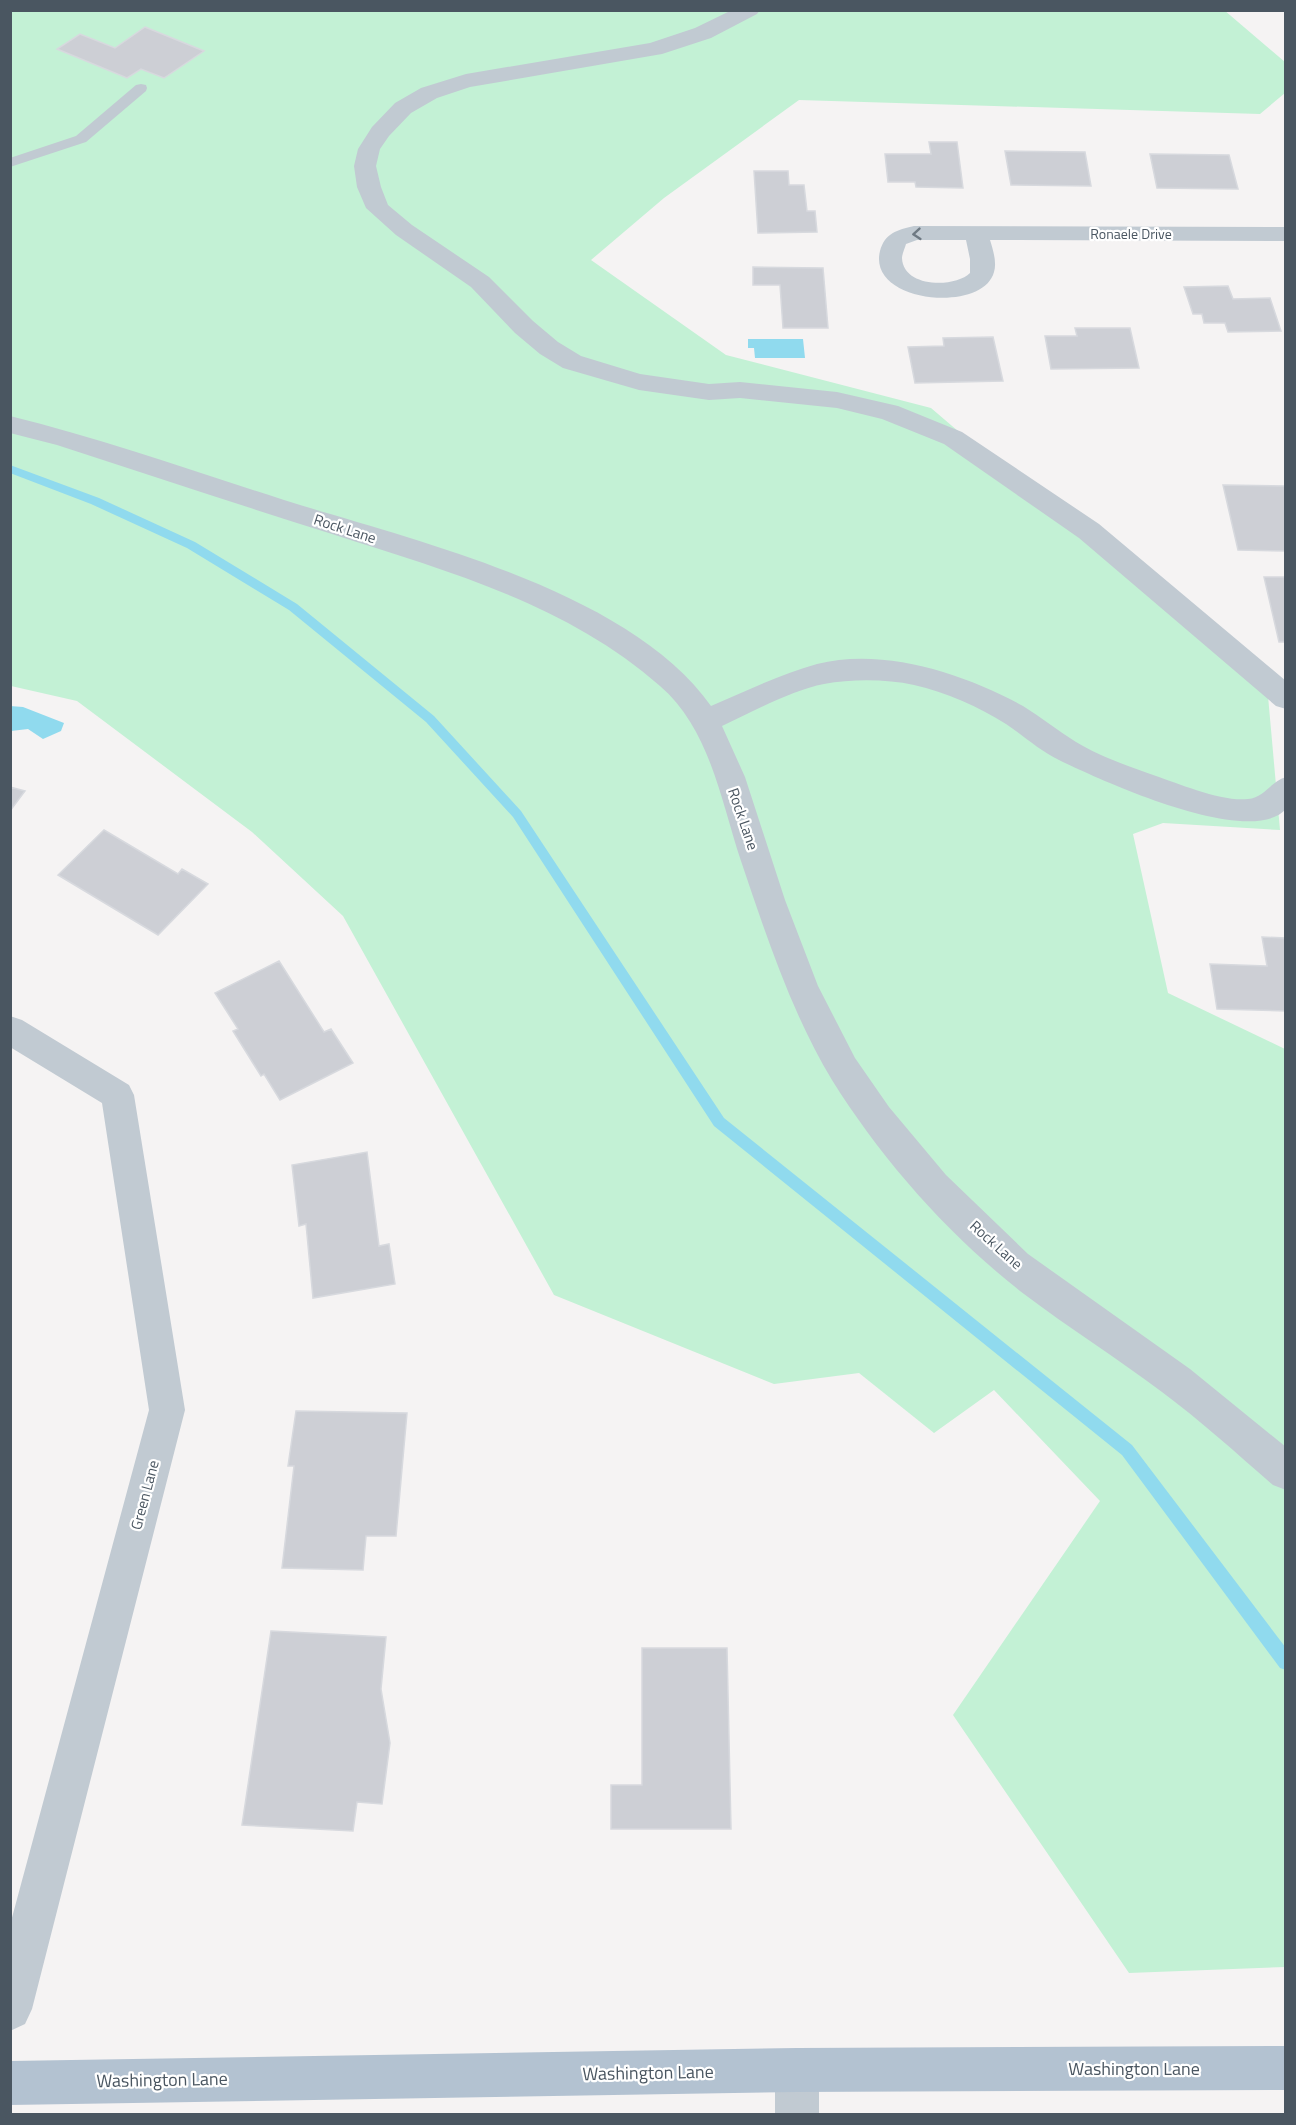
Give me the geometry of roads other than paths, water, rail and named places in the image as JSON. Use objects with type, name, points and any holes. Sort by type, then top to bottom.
[{"type":"main road","name":"Washington Lane","points":[[10,2083],[797,2070],[1286,2068]]},
{"type":"street","points":[[750,10],[703,33],[654,49],[466,81],[429,93],[403,108],[380,132],[369,149],[365,166],[369,188],[378,208],[404,230],[480,282],[524,327],[549,348],[572,362],[639,382],[708,392],[740,390],[837,400],[889,412],[953,438],[1089,531],[1286,698]]},
{"type":"street","name":"Ronaele Drive","points":[[975,234],[1286,234]]},
{"type":"street","name":"Rock Lane","points":[[10,424],[64,438],[424,554],[519,588],[584,618],[631,647],[676,682],[693,701],[716,739],[783,938],[815,1020],[860,1095],[892,1141],[999,1251],[1065,1302],[1163,1370],[1286,1472]]},
{"type":"street","points":[[705,721],[768,693],[820,674],[866,670],[913,674],[963,689],[1014,715],[1067,751],[1137,781],[1199,803],[1245,811],[1269,807],[1286,788]]},
{"type":"street","name":"Green Lane","points":[[10,1030],[117,1095],[167,1410],[10,2009]]},
{"type":"street","points":[[797,2070],[797,2115]]},
{"type":"lane","points":[[10,163],[81,139],[141,88]]},
{"type":"water","points":[[748,339],[803,339],[805,358],[755,358],[754,348],[748,348]]},
{"type":"water","points":[[10,706],[23,707],[64,723],[61,731],[43,739],[28,729],[11,731]]},
{"type":"waterway","points":[[10,469],[95,501],[191,545],[293,607],[430,719],[517,814],[719,1122],[1127,1450],[1286,1662]]}]
